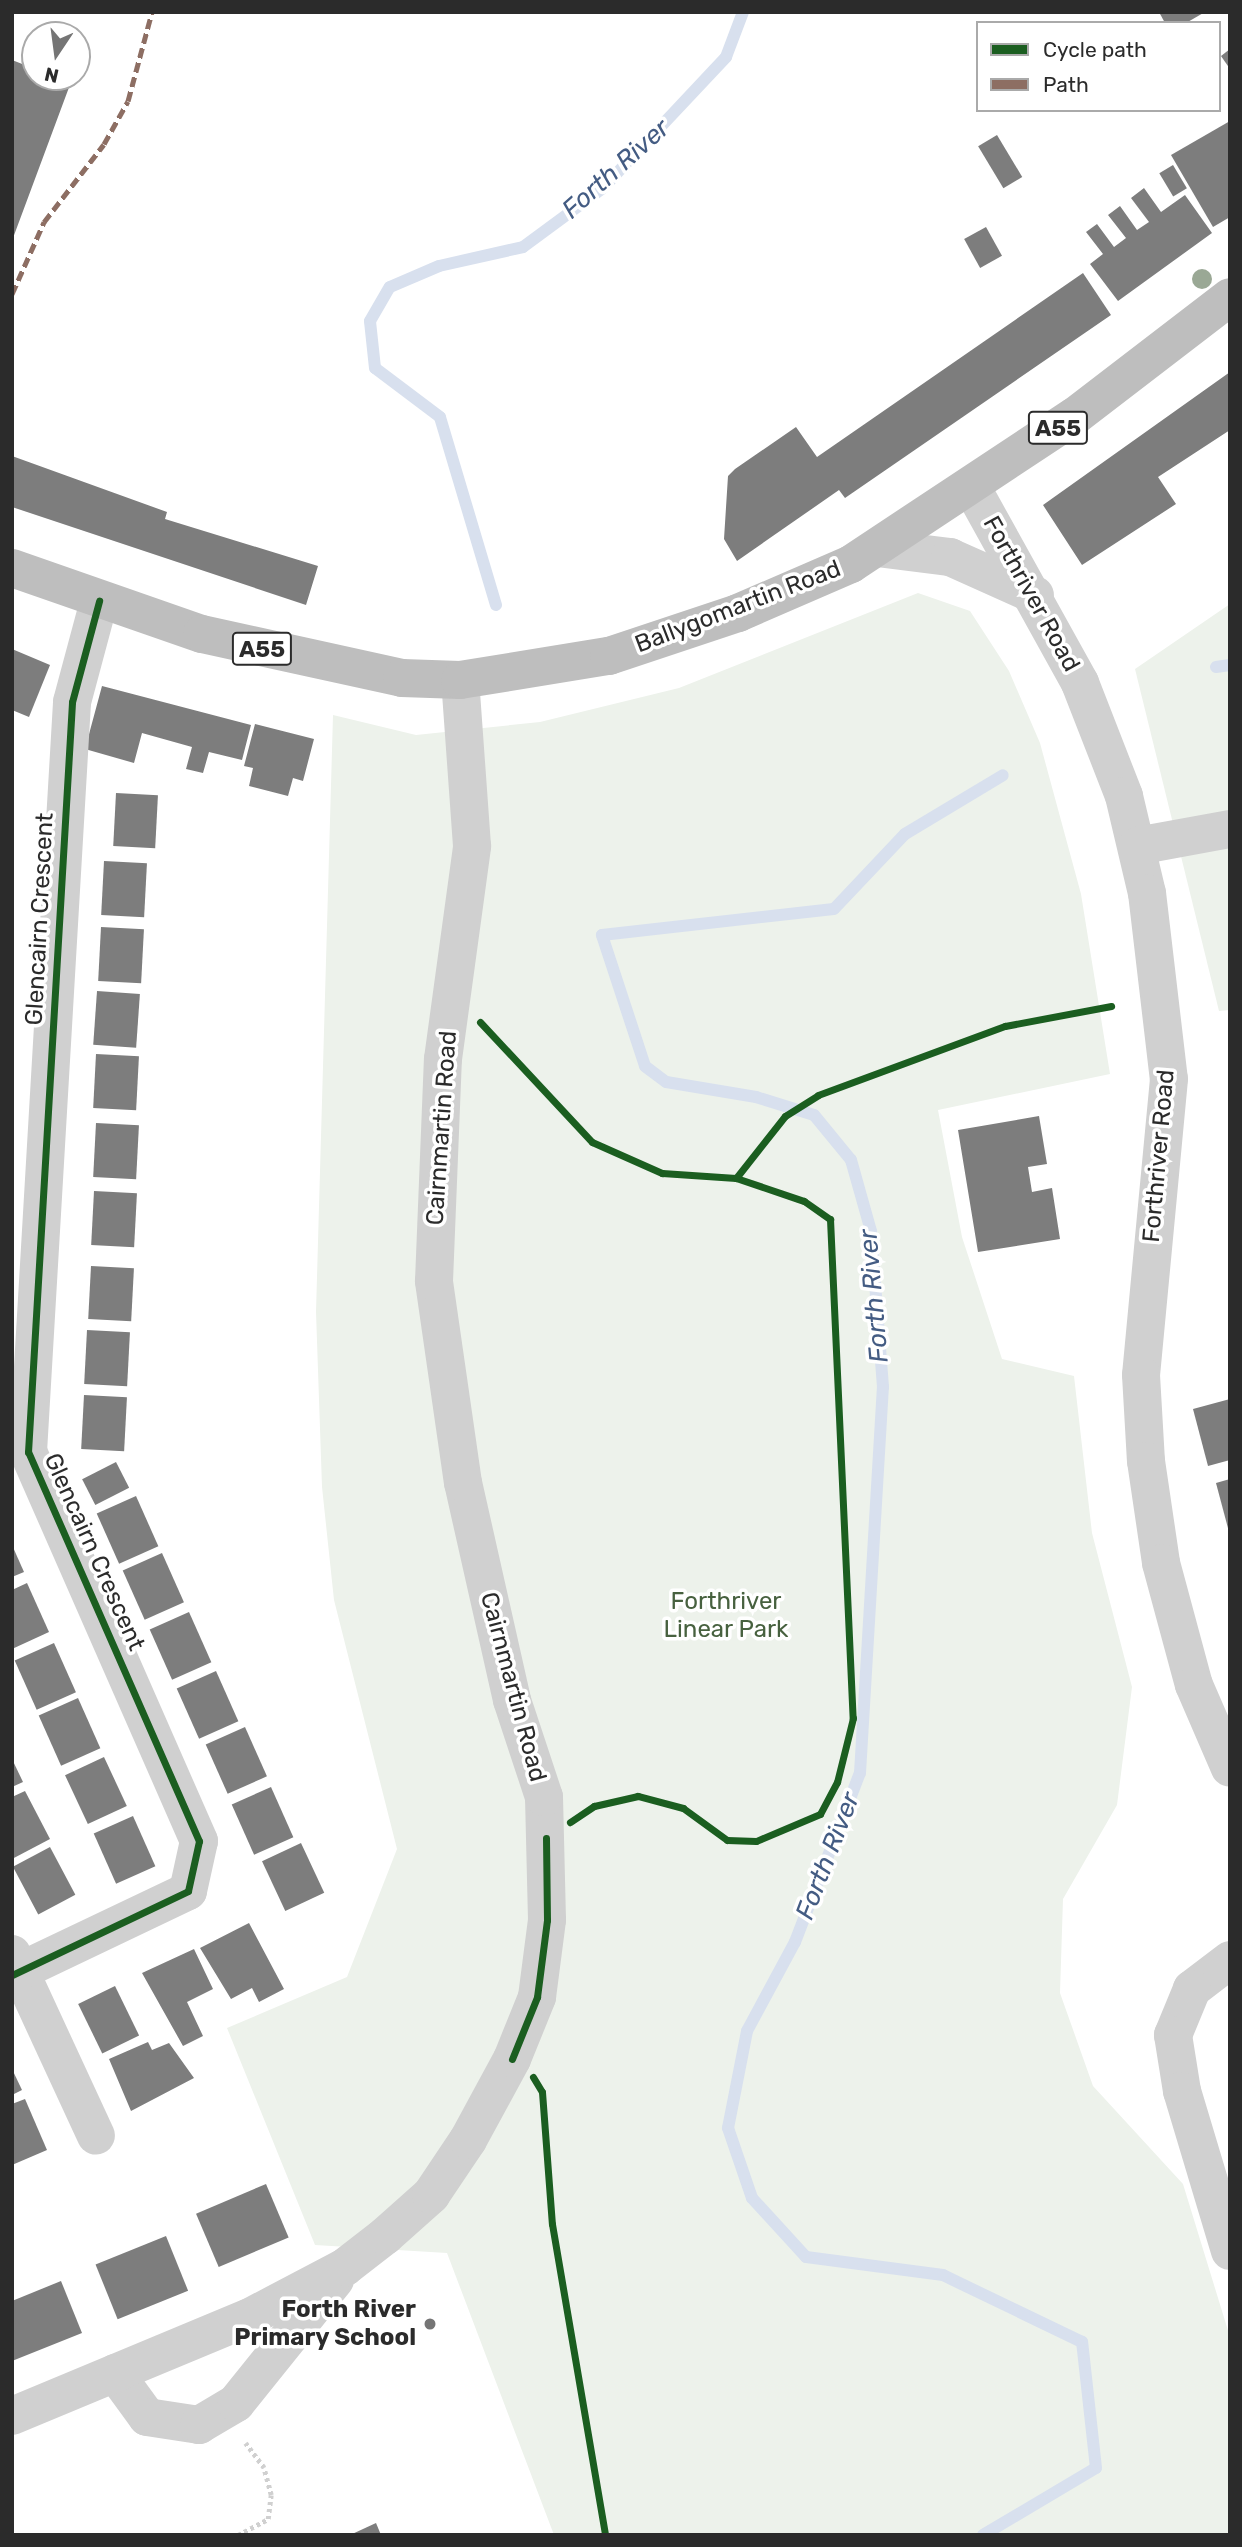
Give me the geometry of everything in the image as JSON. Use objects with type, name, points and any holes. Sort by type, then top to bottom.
[{"type":"highway","name":"Ballygomartin Road","points":[[12,568],[99,601],[359,672],[460,680],[609,656],[738,613],[877,548],[972,488],[1230,297]]},
{"type":"street","name":"Forthriver Road","points":[[972,488],[1035,596],[1080,683],[1137,846],[1165,1016],[1169,1079],[1141,1375],[1146,1461],[1161,1563],[1194,1685],[1230,1768]]},
{"type":"street","points":[[877,548],[950,556],[1035,596]]},
{"type":"street","name":"Glencairn Crescent","points":[[15,1966],[188,1891],[199,1841],[29,1452],[72,702],[99,601]]},
{"type":"street","name":"Cairnmartin Road","points":[[12,2416],[248,2318],[345,2267],[431,2195],[468,2140],[512,2059],[537,1997],[547,1920],[544,1797],[512,1700],[463,1483],[434,1280],[443,1059],[472,846],[460,680]]},
{"type":"street","points":[[1137,846],[1230,829]]},
{"type":"street","points":[[1230,1960],[1192,1989],[1173,2035],[1181,2091],[1230,2251]]},
{"type":"street","points":[[15,1966],[96,2136]]},
{"type":"street","points":[[115,2373],[147,2417],[199,2425],[236,2403],[345,2267]]},
{"type":"path","points":[[222,2411],[264,2468],[271,2495],[268,2519],[238,2535]]},
{"type":"green space","name":"Forthriver Linear Park","points":[[918,593],[970,611],[1009,671],[1040,743],[1081,894],[1110,1074],[938,1110],[962,1237],[1002,1359],[1074,1376],[1092,1533],[1132,1687],[1117,1805],[1063,1899],[1060,1993],[1093,2086],[1183,2184],[1230,2337],[1230,2535],[554,2535],[447,2253],[315,2245],[227,2028],[347,1977],[397,1849],[334,1600],[322,1487],[316,1312],[333,715],[416,735],[540,722],[679,688]]},
{"type":"green space","points":[[1230,604],[1230,1010],[1219,1011],[1135,669]]},
{"type":"building","points":[[1159,12],[1205,12],[1189,21],[1164,21]]},
{"type":"building","points":[[1230,49],[1230,69],[1221,56]]},
{"type":"building","points":[[12,60],[21,64],[21,91],[68,91],[13,238]]},
{"type":"building","points":[[1230,121],[1230,217],[1213,227],[1171,155]]},
{"type":"building","points":[[997,135],[1022,177],[1003,188],[978,146]]},
{"type":"building","points":[[1173,165],[1187,188],[1173,196],[1159,173]]},
{"type":"building","points":[[1144,188],[1161,212],[1185,195],[1212,233],[1118,301],[1090,264],[1103,254],[1086,232],[1097,224],[1114,247],[1126,238],[1108,215],[1120,206],[1137,230],[1149,222],[1131,198]]},
{"type":"building","points":[[986,227],[1002,256],[980,268],[964,239]]},
{"type":"building","points":[[1083,273],[1111,315],[845,498],[839,490],[737,561],[724,539],[728,476],[735,469],[796,427],[817,457]]},
{"type":"building","points":[[1230,372],[1230,430],[1158,477],[1176,504],[1082,565],[1043,505]]},
{"type":"building","points":[[12,456],[167,512],[165,519],[318,566],[306,605],[12,507]]},
{"type":"building","points":[[12,649],[50,665],[29,717],[12,710]]},
{"type":"building","points":[[102,686],[251,725],[242,760],[209,752],[203,773],[186,769],[192,747],[142,733],[134,763],[85,749]]},
{"type":"building","points":[[255,724],[314,739],[303,781],[293,778],[288,796],[249,786],[253,768],[244,766]]},
{"type":"building","points":[[116,793],[158,795],[155,848],[113,846]]},
{"type":"building","points":[[104,861],[147,863],[144,917],[101,915]]},
{"type":"building","points":[[101,927],[144,929],[141,983],[98,981]]},
{"type":"building","points":[[97,991],[140,994],[136,1048],[93,1045]]},
{"type":"building","points":[[96,1054],[139,1056],[136,1110],[93,1108]]},
{"type":"building","points":[[1039,1116],[1047,1164],[1028,1167],[1032,1192],[1052,1188],[1060,1239],[978,1252],[958,1130]]},
{"type":"building","points":[[96,1123],[139,1125],[136,1179],[93,1177]]},
{"type":"building","points":[[94,1191],[137,1193],[134,1247],[91,1245]]},
{"type":"building","points":[[91,1266],[134,1268],[131,1321],[88,1319]]},
{"type":"building","points":[[87,1330],[130,1332],[127,1386],[84,1384]]},
{"type":"building","points":[[84,1395],[127,1397],[124,1451],[81,1449]]},
{"type":"building","points":[[1230,1399],[1230,1460],[1208,1466],[1193,1409]]},
{"type":"building","points":[[116,1462],[129,1488],[95,1505],[82,1479]]},
{"type":"building","points":[[1230,1479],[1230,1532],[1229,1532],[1216,1483]]},
{"type":"building","points":[[136,1496],[158,1546],[119,1564],[97,1513]]},
{"type":"building","points":[[12,1545],[24,1572],[12,1577]]},
{"type":"building","points":[[162,1553],[184,1602],[145,1620],[123,1570]]},
{"type":"building","points":[[27,1583],[49,1632],[12,1649],[12,1590]]},
{"type":"building","points":[[189,1612],[211,1662],[172,1680],[150,1629]]},
{"type":"building","points":[[54,1643],[76,1692],[37,1710],[15,1660]]},
{"type":"building","points":[[216,1671],[238,1721],[199,1739],[177,1688]]},
{"type":"building","points":[[78,1698],[100,1748],[61,1766],[39,1715]]},
{"type":"building","points":[[245,1727],[267,1776],[228,1794],[206,1744]]},
{"type":"building","points":[[104,1757],[127,1806],[88,1824],[65,1775]]},
{"type":"building","points":[[12,1759],[23,1782],[12,1787]]},
{"type":"building","points":[[271,1787],[293,1837],[254,1855],[232,1804]]},
{"type":"building","points":[[25,1791],[50,1839],[12,1859],[12,1797]]},
{"type":"building","points":[[133,1816],[155,1866],[116,1884],[94,1833]]},
{"type":"building","points":[[301,1843],[324,1893],[285,1911],[262,1861]]},
{"type":"building","points":[[50,1847],[75,1895],[38,1914],[13,1867]]},
{"type":"building","points":[[249,1923],[284,1989],[259,2002],[252,1988],[231,1999],[200,1948]]},
{"type":"building","points":[[194,1949],[213,1989],[187,2002],[203,2036],[183,2046],[142,1973]]},
{"type":"building","points":[[115,1986],[139,2035],[102,2053],[78,2004]]},
{"type":"building","points":[[148,2042],[152,2050],[169,2043],[194,2078],[131,2111],[109,2059]]},
{"type":"building","points":[[12,2069],[22,2090],[12,2095]]},
{"type":"building","points":[[25,2099],[47,2150],[12,2165],[12,2104]]},
{"type":"building","points":[[266,2184],[289,2237],[219,2267],[196,2214]]},
{"type":"building","points":[[166,2236],[188,2291],[118,2319],[96,2264]]},
{"type":"building","points":[[61,2281],[82,2333],[12,2361],[12,2301]]},
{"type":"building","points":[[376,2523],[381,2535],[350,2535]]},
{"type":"waterway","name":"Forth River","points":[[496,605],[440,417],[375,368],[370,321],[390,287],[439,266],[523,247],[603,188],[726,57],[743,12]]},
{"type":"waterway","points":[[1216,667],[1230,665]]},
{"type":"waterway","name":"Forth River","points":[[983,2535],[1096,2468],[1082,2342],[943,2275],[806,2257],[752,2198],[728,2128],[747,2031],[795,1942],[860,1773],[883,1387],[871,1231],[851,1160],[814,1115],[756,1097],[666,1082],[645,1066],[602,935],[834,909],[905,834],[1003,775]]},
{"type":"marked path","points":[[12,294],[44,222],[104,144],[128,101],[152,12]]},
{"type":"cycle path","points":[[12,1975],[188,1891],[199,1841],[28,1452],[72,702],[99,601]]},
{"type":"cycle path","points":[[736,1178],[785,1116],[818,1095],[1005,1026],[1111,1006]]},
{"type":"cycle path","points":[[480,1022],[592,1142],[662,1173],[736,1178],[804,1201],[830,1219],[853,1718],[837,1782],[820,1814],[756,1841],[727,1840],[683,1808],[638,1796],[594,1806],[570,1822]]},
{"type":"cycle path","points":[[512,2059],[537,1997],[547,1920],[546,1838]]},
{"type":"cycle path","points":[[533,2077],[542,2092],[552,2224],[605,2535]]},
{"type":"place","name":"Forth River Primary School","points":[[430,2324]]}]
